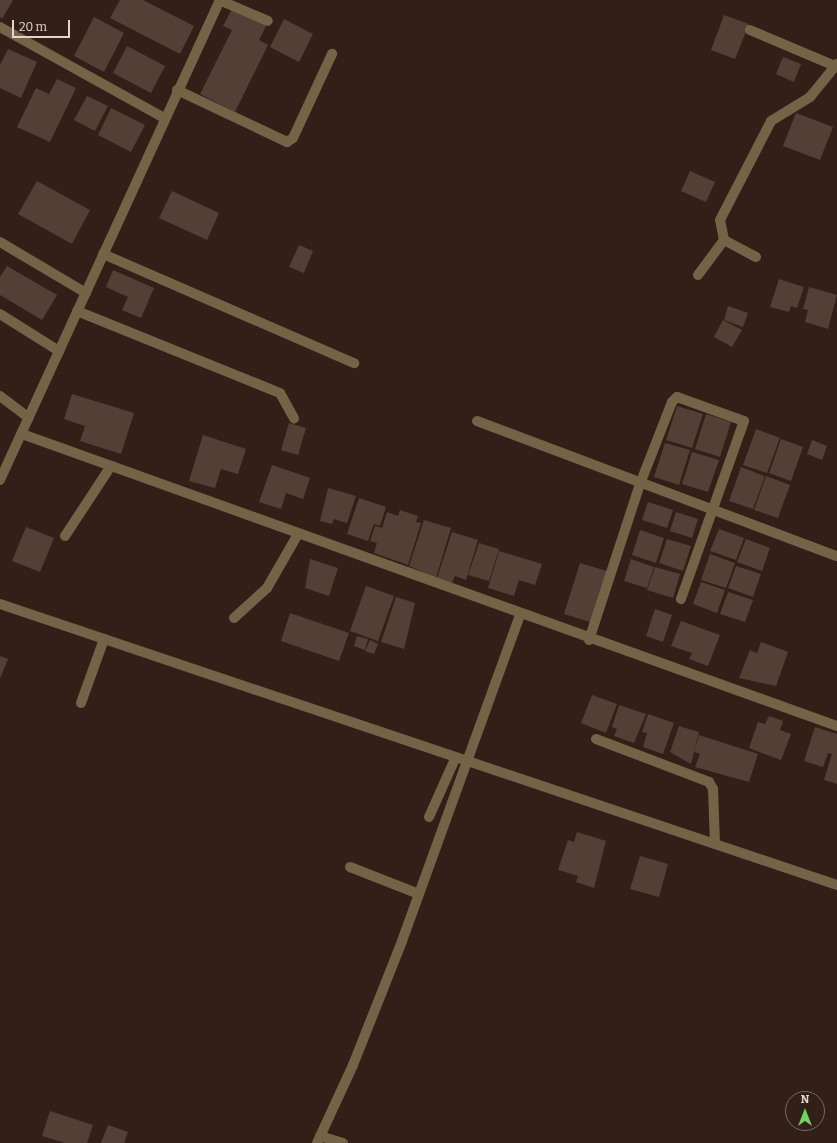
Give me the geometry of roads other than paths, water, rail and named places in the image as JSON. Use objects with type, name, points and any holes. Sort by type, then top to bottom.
[{"type":"street","points":[[0,480],[219,0],[268,21]]},
{"type":"street","points":[[0,27],[164,118]]},
{"type":"street","points":[[698,275],[724,240],[720,220],[771,121],[810,97],[835,65],[750,30]]},
{"type":"street","points":[[177,90],[287,142],[293,138],[332,54]]},
{"type":"street","points":[[724,240],[756,257]]},
{"type":"street","points":[[0,242],[86,292]]},
{"type":"street","points":[[103,254],[354,363]]},
{"type":"street","points":[[77,311],[280,393],[294,418]]},
{"type":"street","points":[[0,314],[59,351]]},
{"type":"street","points":[[0,396],[29,418]]},
{"type":"street","points":[[589,640],[640,484],[674,398],[742,418],[743,424],[681,599]]},
{"type":"street","points":[[477,421],[640,484],[837,556]]},
{"type":"street","points":[[22,434],[589,640],[837,726]]},
{"type":"street","points":[[64,536],[112,466]]},
{"type":"street","points":[[234,618],[267,588],[298,534]]},
{"type":"street","points":[[0,604],[455,759],[715,843],[837,885]]},
{"type":"street","points":[[343,1143],[318,1139],[353,1065],[468,763],[520,615]]},
{"type":"street","points":[[81,703],[104,639]]},
{"type":"street","points":[[596,739],[709,782],[713,789],[715,843]]},
{"type":"street","points":[[430,818],[455,759]]},
{"type":"street","points":[[350,867],[418,894]]}]
